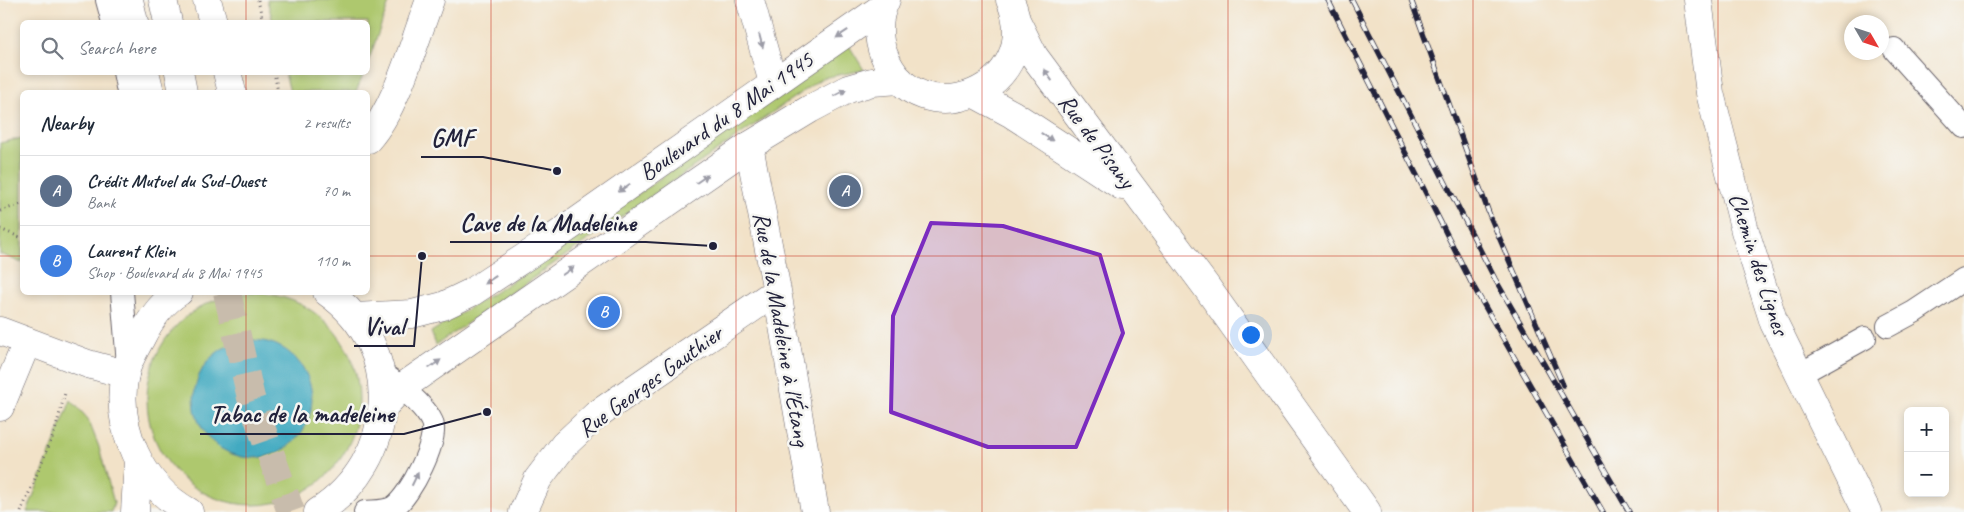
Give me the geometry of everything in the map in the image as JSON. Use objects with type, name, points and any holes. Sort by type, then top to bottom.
[{"type":"street","points":[[128,0],[133,20]]},
{"type":"street","points":[[163,0],[168,20]]},
{"type":"street","points":[[207,0],[212,20]]},
{"type":"street","points":[[370,137],[377,129],[391,102],[430,0]]},
{"type":"street","points":[[750,0],[773,83]]},
{"type":"street","name":"Chemin des Lignes","points":[[1698,0],[1710,93],[1746,230],[1774,323],[1867,512]]},
{"type":"street","points":[[885,3],[879,26],[880,46],[888,64],[900,80],[917,92],[935,98],[956,99],[975,94],[995,81],[1009,62],[1017,42],[1012,5]]},
{"type":"street","name":"Boulevard du 8 Mai 1945","points":[[355,317],[412,314],[443,306],[472,292],[539,248],[885,3]]},
{"type":"street","name":"Rue de Pisany","points":[[1012,5],[1034,56],[1140,198]]},
{"type":"street","points":[[147,75],[150,90]]},
{"type":"street","points":[[180,75],[183,90]]},
{"type":"street","name":"Boulevard du 8 Mai 1945","points":[[392,397],[749,146],[810,109],[848,89],[872,82],[900,80]]},
{"type":"street","name":"Rue de Pisany","points":[[975,94],[1012,114],[1140,198]]},
{"type":"street","name":"Rue de la Madeleine à l'Étang","points":[[749,146],[777,291],[815,512]]},
{"type":"street","points":[[1140,198],[1246,341],[1367,512]]},
{"type":"street","name":"Rue Georges Gauthier","points":[[523,512],[538,479],[564,445],[596,415],[777,291]]},
{"type":"street","points":[[173,295],[154,305],[126,369],[123,403],[127,432],[138,461],[153,483],[189,512]]},
{"type":"street","points":[[319,512],[345,501],[370,457],[392,397],[374,351],[355,317],[330,295]]},
{"type":"street","points":[[0,331],[27,342],[126,369]]},
{"type":"street","points":[[0,407],[27,342]]},
{"type":"street","points":[[135,512],[138,461]]},
{"type":"lane","points":[[108,0],[113,20]]},
{"type":"lane","points":[[218,0],[221,20]]},
{"type":"lane","points":[[1894,49],[1964,127]]},
{"type":"lane","points":[[125,75],[128,90]]},
{"type":"lane","points":[[1888,326],[1914,312],[1964,279]]},
{"type":"lane","points":[[122,295],[126,369]]},
{"type":"lane","points":[[1800,374],[1866,338]]},
{"type":"lane","points":[[365,512],[385,511],[404,499],[429,448],[434,432],[432,422],[426,412],[392,397]]},
{"type":"lane","points":[[319,512],[326,512]]},
{"type":"path","points":[[258,0],[263,20]]},
{"type":"path","points":[[275,75],[278,90]]},
{"type":"path","points":[[0,211],[20,205]]},
{"type":"path","points":[[0,230],[20,237]]},
{"type":"path","points":[[22,512],[54,431],[66,390]]},
{"type":"highlighted area","points":[[931,223],[1003,226],[1100,255],[1123,333],[1076,447],[988,447],[891,412],[893,316]]},
{"type":"green space","points":[[267,0],[390,0],[370,56],[370,20],[272,20]]},
{"type":"green space","points":[[848,44],[864,70],[822,78],[436,345],[431,332],[546,260]]},
{"type":"green space","points":[[286,75],[363,75],[357,90],[290,90]]},
{"type":"green space","points":[[20,138],[20,262],[0,254],[0,143]]},
{"type":"green space","points":[[232,295],[274,295],[284,297],[312,311],[328,324],[347,349],[355,368],[359,389],[359,409],[355,430],[347,449],[335,466],[320,481],[303,493],[284,501],[263,505],[243,505],[222,501],[203,493],[186,481],[171,466],[159,449],[151,430],[147,409],[147,389],[151,368],[165,340],[178,324],[194,311],[212,301]]},
{"type":"green space","points":[[71,400],[88,419],[99,447],[114,503],[111,512],[27,512]]},
{"type":"water","points":[[253,340],[276,344],[295,357],[308,376],[312,399],[308,422],[295,441],[276,454],[253,458],[230,454],[211,441],[198,422],[194,399],[198,376],[211,357],[230,344]]},
{"type":"tunnel","points":[[228,295],[251,398],[291,512]]},
{"type":"railway","points":[[1328,0],[1472,284],[1603,512]]},
{"type":"railway","points":[[1352,0],[1495,279],[1629,512]]},
{"type":"railway","points":[[1411,0],[1490,216],[1563,385]]},
{"type":"place","name":"GMF","points":[[557,171]]},
{"type":"place","name":"Crédit Mutuel du Sud-Ouest","points":[[845,191]]},
{"type":"place","name":"Cave de la Madeleine","points":[[713,246]]},
{"type":"place","name":"Vival","points":[[422,256]]},
{"type":"place","name":"Laurent Klein","points":[[604,312]]},
{"type":"place","name":"Tabac de la madeleine","points":[[487,412]]}]
